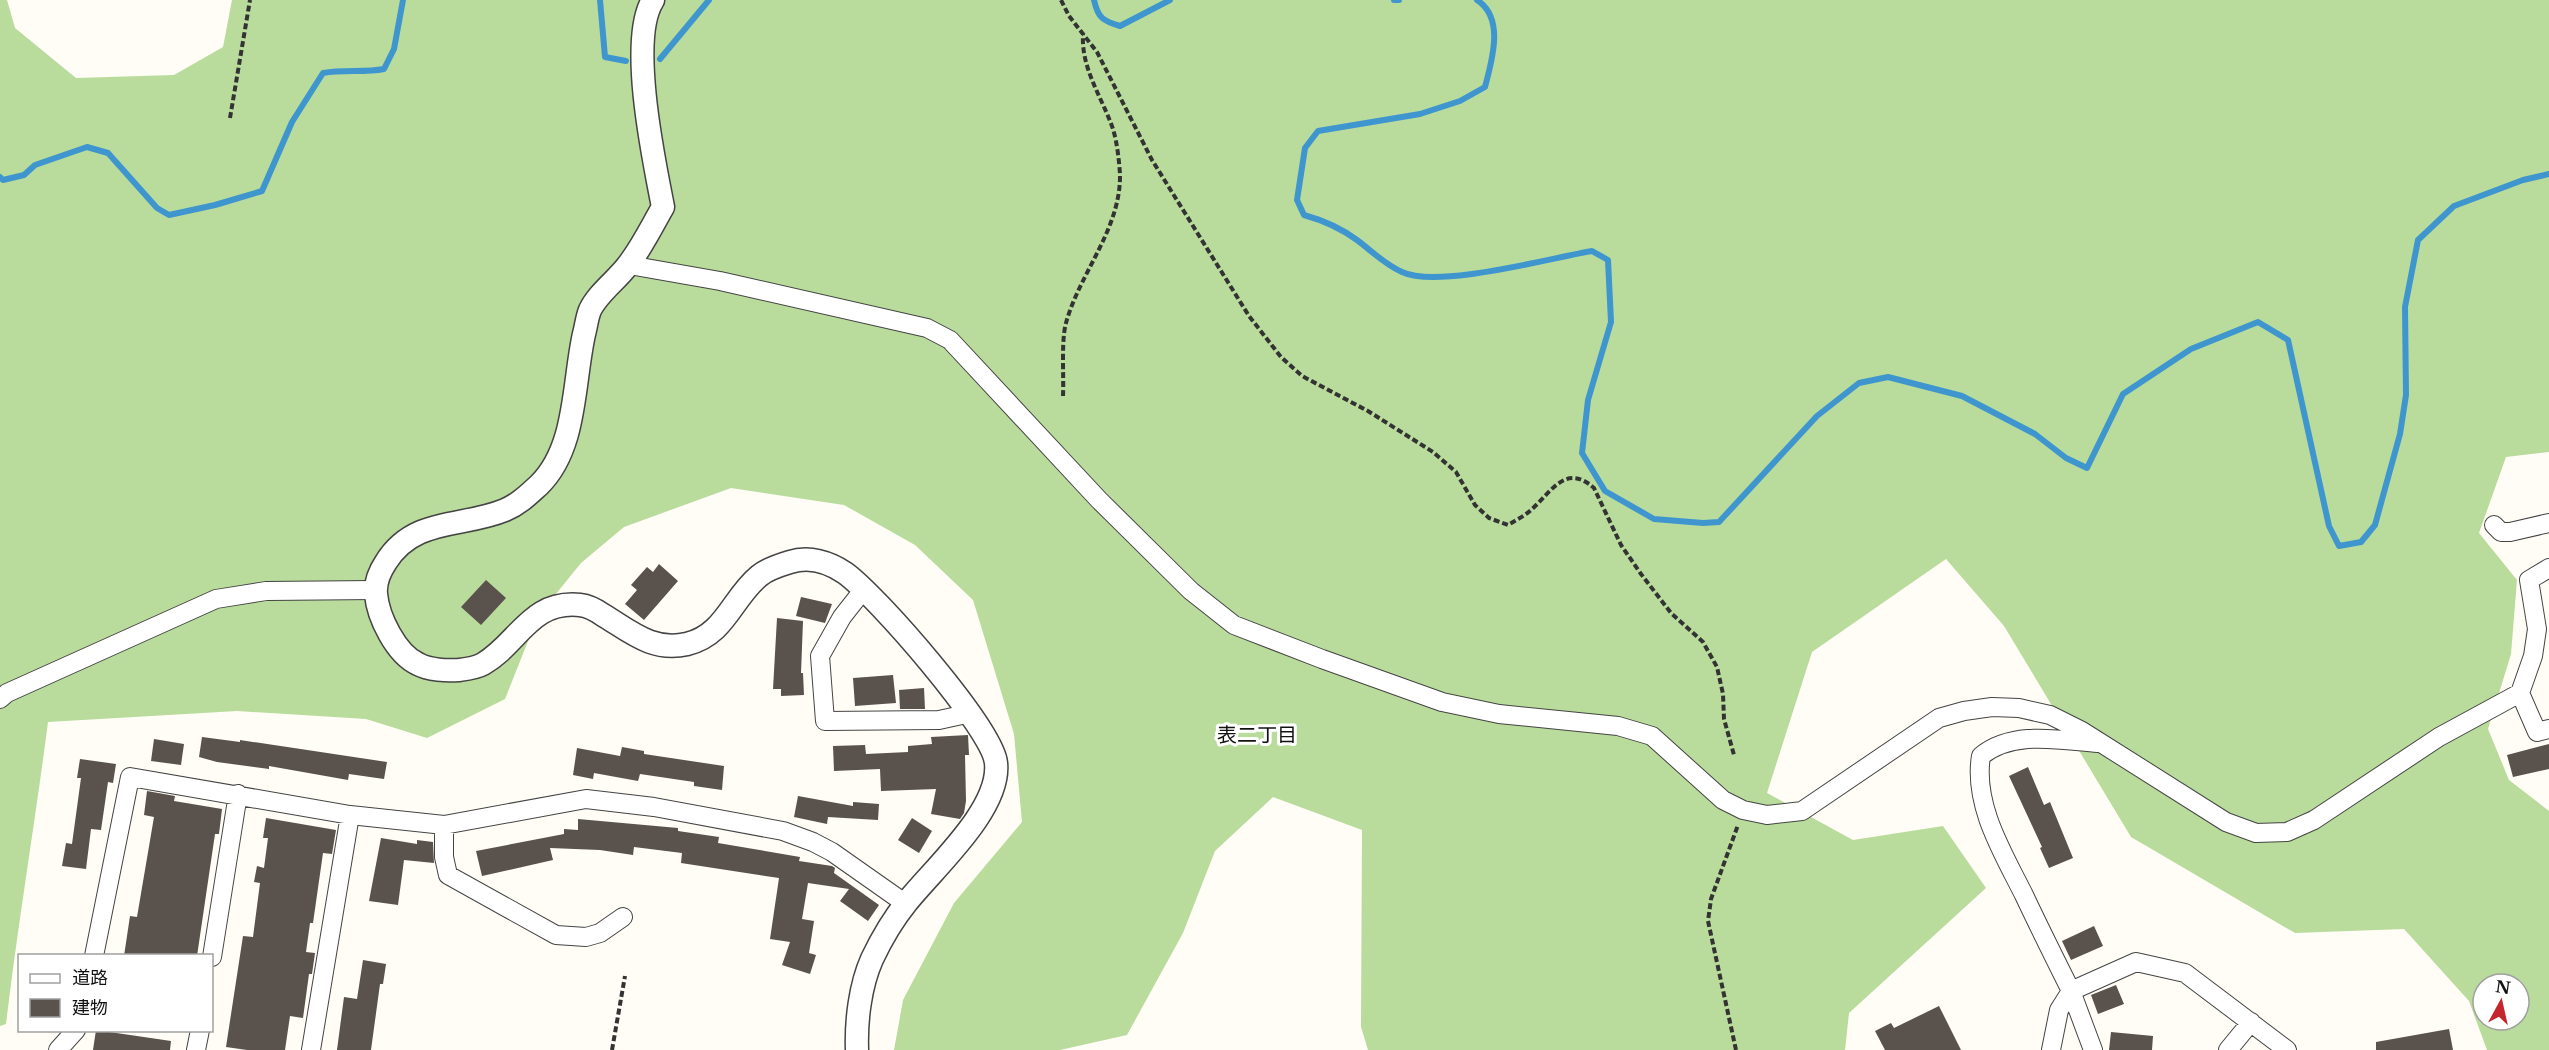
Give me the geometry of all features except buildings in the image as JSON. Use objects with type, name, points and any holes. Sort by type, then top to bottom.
[{"type":"street","points":[[653,0],[644,21],[642,53],[653,156],[663,207],[629,265],[591,308],[578,362],[572,413],[559,457],[547,478],[523,500],[502,511],[410,535],[388,558],[380,572],[375,590],[382,618],[408,658],[420,666],[449,671],[466,669],[484,663],[536,615],[559,607],[580,604],[592,607],[648,644],[673,646],[687,644],[712,633],[760,575],[789,562],[802,559],[832,565],[877,600],[971,713],[995,752],[997,768],[994,787],[988,802],[947,858],[906,904],[872,958],[856,1028],[857,1050]]},
{"type":"street","points":[[629,265],[720,281],[927,328],[950,340],[1107,509],[1191,591],[1234,625],[1442,702],[1499,714],[1618,726],[1652,736],[1723,800],[1743,810],[1767,815],[1802,811],[1926,724],[1964,711],[1992,707],[2019,708],[2050,715],[2100,743],[2226,822],[2256,833],[2287,832],[2314,820],[2439,737],[2520,693],[2534,656],[2537,628],[2529,580],[2549,568]]},
{"type":"street","points":[[2493,525],[2501,532],[2510,532],[2549,523]]},
{"type":"street","points":[[864,589],[842,617],[820,656],[825,721],[939,720],[971,713]]},
{"type":"street","points":[[0,699],[7,693],[216,599],[266,591],[375,590]]},
{"type":"street","points":[[2520,693],[2537,732],[2549,729]]},
{"type":"street","points":[[2093,1050],[2071,991],[1992,829],[1978,772],[1981,756],[1994,746],[2011,741],[2044,739],[2100,743]]},
{"type":"street","points":[[94,954],[130,777],[350,815],[444,825],[586,799],[654,807],[783,831],[813,842],[832,852],[906,904]]},
{"type":"street","points":[[212,954],[238,794]]},
{"type":"street","points":[[311,1050],[350,815]]},
{"type":"street","points":[[444,825],[444,857],[448,875],[556,935],[586,937],[600,933],[622,916]]},
{"type":"street","points":[[2051,1050],[2059,1010],[2071,991],[2136,962],[2185,973],[2287,1050]]},
{"type":"street","points":[[2228,1050],[2251,1022]]},
{"type":"street","points":[[58,1050],[73,1032]]},
{"type":"street","points":[[196,1050],[200,1032]]},
{"type":"path","points":[[230,118],[250,0]]},
{"type":"path","points":[[1061,0],[1069,16],[1097,52],[1152,160],[1249,316],[1281,357],[1302,376],[1368,411],[1433,452],[1456,472],[1475,505],[1489,518],[1508,525],[1532,510],[1558,483],[1568,478],[1577,478],[1594,488],[1621,545],[1671,613],[1703,642],[1717,667],[1723,694],[1724,719],[1734,755]]},
{"type":"path","points":[[1063,396],[1065,325],[1080,284],[1105,237],[1116,206],[1120,175],[1114,130],[1091,78],[1083,46],[1083,34]]},
{"type":"path","points":[[1736,1050],[1708,921],[1712,899],[1743,810]]},
{"type":"path","points":[[612,1050],[625,976]]},
{"type":"green space","points":[[0,0],[7,0],[15,28],[76,78],[174,75],[223,47],[232,0],[2549,0],[2549,452],[2506,457],[2479,533],[2517,580],[2511,654],[2488,729],[2509,780],[2549,811],[2549,1050],[2487,1050],[2480,1032],[2531,1032],[2531,972],[2471,972],[2471,1006],[2469,1001],[2404,929],[2295,933],[2131,837],[2004,626],[1946,559],[1812,652],[1767,793],[1853,840],[1943,826],[1986,888],[1849,1013],[1845,1050],[1368,1050],[1361,1027],[1362,830],[1273,797],[1215,851],[1183,933],[1127,1035],[1060,1050],[894,1050],[903,1000],[954,903],[1022,822],[1014,734],[973,600],[915,545],[844,505],[731,488],[624,527],[581,563],[538,616],[505,699],[427,738],[366,719],[237,711],[48,722],[6,1024],[0,1026]]},
{"type":"waterway","points":[[0,177],[3,180],[24,175],[35,165],[87,147],[108,153],[157,208],[169,215],[215,205],[262,191],[292,122],[323,73],[384,69],[394,49],[403,0]]},
{"type":"waterway","points":[[600,0],[605,57],[626,61]]},
{"type":"waterway","points":[[660,59],[709,0]]},
{"type":"waterway","points":[[1094,0],[1102,18],[1120,26],[1170,0]]},
{"type":"waterway","points":[[1394,0],[1399,0]]},
{"type":"waterway","points":[[1477,0],[1486,8],[1494,28],[1493,52],[1485,87],[1460,101],[1420,114],[1318,131],[1305,148],[1297,200],[1304,215],[1345,232],[1396,269],[1419,276],[1467,275],[1592,251],[1608,260],[1611,322],[1588,400],[1582,453],[1605,491],[1654,519],[1719,522],[1817,416],[1859,383],[1888,377],[1962,396],[2035,434],[2066,458],[2087,468],[2123,394],[2191,349],[2258,322],[2288,340],[2329,526],[2339,546],[2361,542],[2375,525],[2400,434],[2406,395],[2405,307],[2418,240],[2454,206],[2523,180],[2549,174]]},
{"type":"district","name":"表二丁目","points":[[1257,735]]}]
